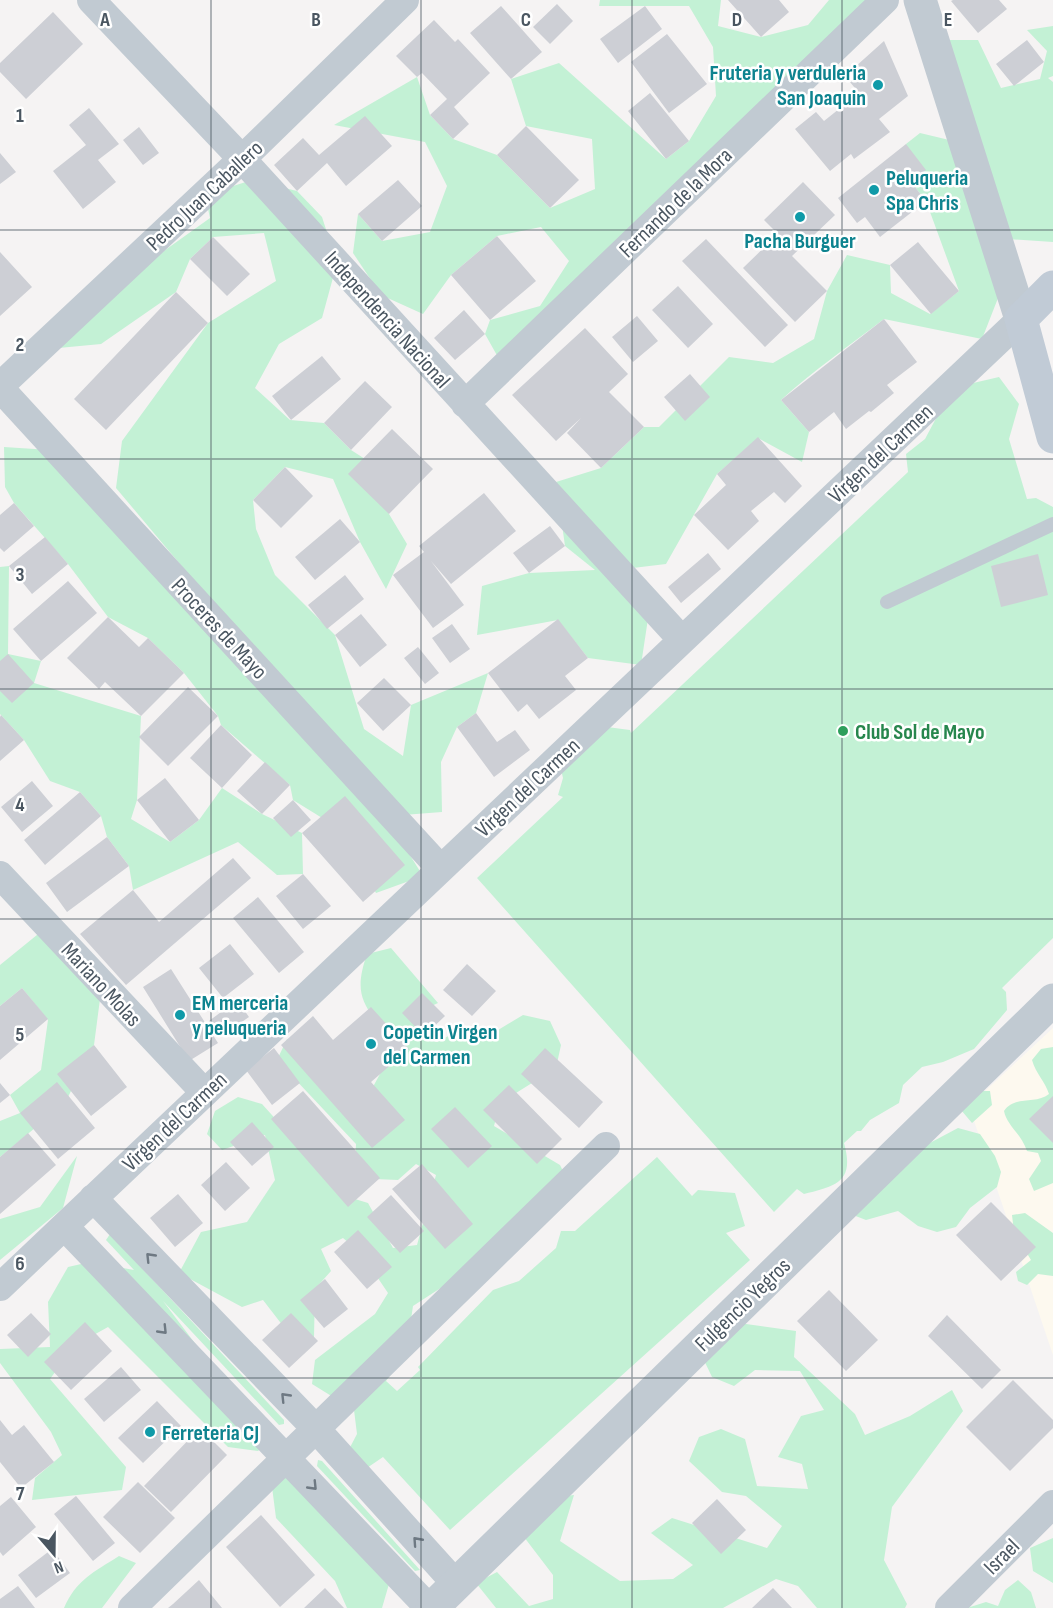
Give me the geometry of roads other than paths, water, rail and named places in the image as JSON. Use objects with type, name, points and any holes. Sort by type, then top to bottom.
[{"type":"main road","name":"Virgen del Carmen","points":[[1021,319],[1053,287]]},
{"type":"main road","points":[[1021,319],[1053,437]]},
{"type":"street","name":"Independencia Nacional","points":[[91,0],[242,159],[682,640]]},
{"type":"street","name":"Pedro Juan Caballero","points":[[0,387],[242,159],[405,0]]},
{"type":"street","name":"Fernando de la Mora","points":[[465,404],[885,0]]},
{"type":"street","points":[[920,0],[1021,319]]},
{"type":"street","name":"Virgen del Carmen","points":[[0,1287],[1021,319]]},
{"type":"street","name":"Proceres de Mayo","points":[[0,387],[441,869]]},
{"type":"street","name":"Mariano Molas","points":[[0,876],[204,1092]]},
{"type":"street","name":"Fulgencio Yegros","points":[[443,1601],[1053,1000]]},
{"type":"street","points":[[132,1608],[288,1459],[606,1146]]},
{"type":"street","points":[[93,1198],[317,1430],[443,1601]]},
{"type":"street","points":[[65,1227],[288,1459],[443,1601]]},
{"type":"street","name":"Israel","points":[[949,1608],[1053,1504]]},
{"type":"lane","points":[[887,602],[1053,525]]},
{"type":"place","name":"Fruteria y verduleria San Joaquin","points":[[878,85]]},
{"type":"place","name":"Peluqueria Spa Chris","points":[[874,190]]},
{"type":"place","name":"Pacha Burguer","points":[[800,217]]},
{"type":"place","name":"Club Sol de Mayo","points":[[843,731]]},
{"type":"place","name":"EM merceria y peluqueria","points":[[180,1015]]},
{"type":"place","name":"Copetin Virgen del Carmen","points":[[371,1044]]},
{"type":"place","name":"Ferreteria CJ","points":[[150,1432]]}]
